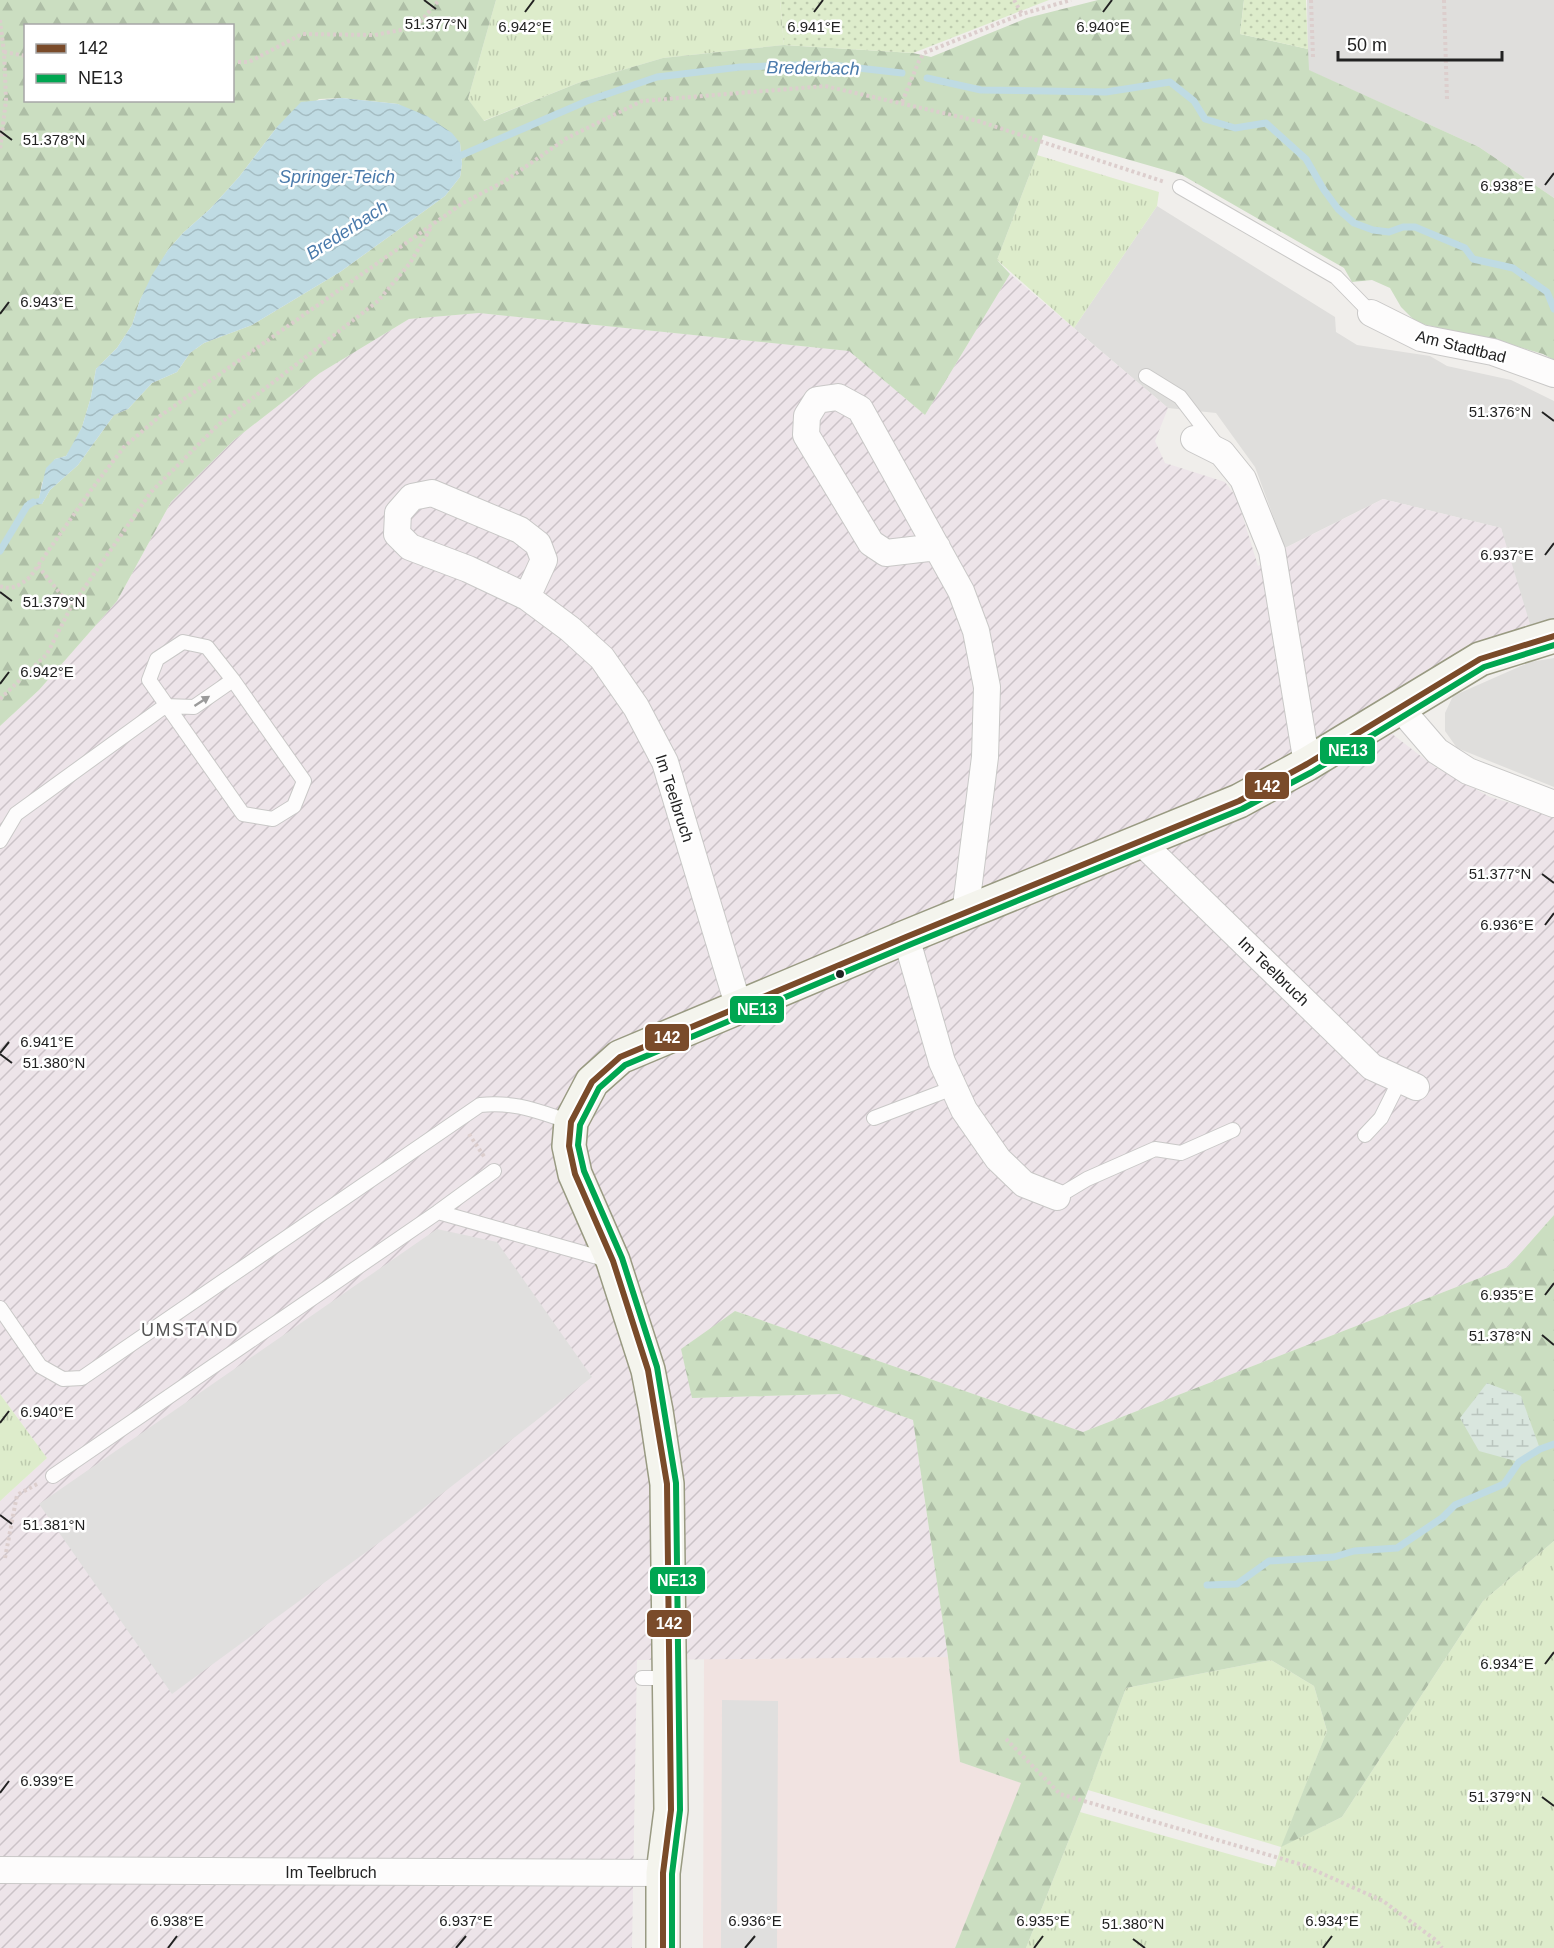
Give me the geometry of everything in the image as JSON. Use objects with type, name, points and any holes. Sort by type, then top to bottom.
[{"type":"street","name":"Am Stadtbad","points":[[1371,313],[1420,338],[1493,352],[1554,374]]},
{"type":"street","points":[[937,547],[886,553],[871,543],[806,435],[807,416],[817,400],[838,397],[860,409],[937,547],[961,591],[976,631],[987,687],[985,757],[965,914]]},
{"type":"street","points":[[1194,439],[1222,453],[1243,479],[1272,551],[1307,764]]},
{"type":"street","name":"Im Teelbruch","points":[[527,597],[544,560],[538,544],[520,530],[432,493],[412,497],[398,513],[397,534],[410,547],[468,569],[527,597],[570,629],[602,658],[636,707],[665,762],[740,1008]]},
{"type":"street","points":[[663,1948],[663,1873],[671,1810],[656,1678],[668,1484],[648,1370],[613,1261],[575,1174],[570,1146],[571,1122],[592,1082],[620,1057],[1239,801],[1307,764],[1480,659],[1554,636]]},
{"type":"street","points":[[1400,708],[1437,751],[1468,771],[1554,804]]},
{"type":"street","name":"Im Teelbruch","points":[[1141,842],[1372,1067],[1408,1083]]},
{"type":"street","points":[[906,937],[942,1062],[964,1110],[998,1159],[1024,1184],[1057,1197]]},
{"type":"street","name":"Im Teelbruch","points":[[0,1870],[663,1873]]},
{"type":"lane","points":[[1180,187],[1336,277],[1371,313]]},
{"type":"lane","points":[[1146,376],[1180,397],[1222,453]]},
{"type":"lane","points":[[183,642],[207,647],[304,781],[294,806],[273,819],[243,814],[165,706],[149,680],[157,659],[183,642]]},
{"type":"lane","points":[[0,841],[16,814],[165,706],[194,707],[232,680]]},
{"type":"lane","points":[[1365,1135],[1408,1083]]},
{"type":"lane","points":[[874,1118],[953,1088]]},
{"type":"lane","points":[[0,1308],[40,1366],[63,1379],[82,1378],[480,1105],[514,1104],[571,1122]]},
{"type":"lane","points":[[1057,1197],[1087,1179],[1155,1149],[1181,1153],[1233,1130]]},
{"type":"lane","points":[[53,1476],[438,1212],[494,1171]]},
{"type":"lane","points":[[438,1212],[613,1261]]},
{"type":"path","points":[[234,62],[249,62],[302,34],[375,35],[416,27],[438,0]]},
{"type":"path","points":[[1014,0],[1022,14]]},
{"type":"path","points":[[902,102],[924,53],[1022,14],[1071,0]]},
{"type":"path","points":[[1311,0],[1313,57]]},
{"type":"path","points":[[1444,0],[1447,99]]},
{"type":"path","points":[[0,20],[6,100],[0,150]]},
{"type":"path","points":[[4,52],[24,56]]},
{"type":"path","points":[[0,586],[18,587],[30,578],[124,447],[160,416],[463,203],[505,181],[567,138],[642,101],[825,86],[978,121],[1180,187]]},
{"type":"path","points":[[0,699],[47,654],[70,607],[151,492],[218,425],[378,301],[410,263],[434,224]]},
{"type":"path","points":[[38,566],[70,607]]},
{"type":"path","points":[[458,1119],[494,1171]]},
{"type":"path","points":[[4,1558],[17,1495],[53,1476]]},
{"type":"path","points":[[1006,1739],[1060,1794],[1303,1865],[1383,1901],[1437,1941],[1442,1948]]},
{"type":"shaded area","points":[[1307,0],[1554,0],[1554,198],[1479,147],[1308,70]]},
{"type":"shaded area","points":[[1157,206],[1335,317],[1336,332],[1357,345],[1430,356],[1447,366],[1511,380],[1554,401],[1554,619],[1527,627],[1501,528],[1383,499],[1285,548],[1255,467],[1216,413],[1168,408],[1074,328]]},
{"type":"shaded area","points":[[1010,274],[1168,408],[1155,441],[1165,463],[1225,482],[1237,498],[1258,566],[1285,548],[1383,499],[1501,528],[1530,624],[1473,646],[1365,713],[1435,767],[1490,797],[1554,816],[1554,1215],[1508,1267],[1083,1432],[735,1311],[692,1398],[840,1394],[913,1420],[948,1657],[637,1660],[632,1948],[0,1948],[0,1501],[47,1458],[0,1394],[0,726],[39,690],[117,601],[171,502],[234,440],[320,373],[409,319],[479,313],[849,351],[925,415]]},
{"type":"shaded area","points":[[1554,658],[1554,787],[1457,748],[1445,731],[1445,713],[1453,696],[1530,662]]},
{"type":"shaded area","points":[[437,1229],[497,1242],[592,1377],[380,1542],[172,1694],[39,1504]]},
{"type":"shaded area","points":[[948,1657],[960,1762],[1022,1783],[955,1948],[703,1948],[704,1659]]},
{"type":"shaded area","points":[[722,1700],[778,1701],[777,1948],[721,1948]]},
{"type":"green space","points":[[0,0],[496,0],[468,99],[484,121],[578,83],[663,58],[784,45],[913,53],[931,57],[1027,18],[1098,0],[1244,0],[1240,34],[1308,49],[1309,70],[1479,147],[1554,198],[1554,360],[1543,354],[1492,339],[1417,323],[1401,307],[1390,288],[1372,280],[1352,282],[1344,268],[1182,175],[1043,135],[997,260],[1010,274],[925,415],[849,351],[479,313],[409,319],[320,373],[234,440],[171,502],[117,601],[39,690],[0,726]],"holes":[[[342,98],[398,104],[460,143],[462,164],[460,177],[445,196],[340,272],[252,325],[204,343],[190,353],[177,372],[152,383],[128,409],[114,415],[78,465],[50,490],[42,504],[27,501],[39,499],[42,483],[55,459],[66,456],[73,446],[82,427],[91,397],[96,369],[117,348],[132,325],[140,300],[168,250],[239,177],[277,127],[319,99]]]},
{"type":"green space","points":[[496,0],[780,0],[784,45],[663,58],[578,83],[483,121],[468,99]]},
{"type":"green space","points":[[780,0],[1049,0],[913,53],[784,45]]},
{"type":"green space","points":[[1244,0],[1306,0],[1308,49],[1240,34]]},
{"type":"green space","points":[[1037,155],[1159,192],[1157,206],[1074,328],[997,260]]},
{"type":"green space","points":[[1554,1215],[1554,1541],[1483,1601],[1342,1817],[1281,1847],[1327,1731],[1314,1686],[1271,1660],[1126,1688],[1026,1948],[955,1948],[1021,1783],[960,1762],[948,1657],[913,1420],[840,1394],[692,1398],[681,1349],[735,1311],[1083,1432],[1508,1267]]},
{"type":"green space","points":[[1487,1383],[1521,1396],[1540,1449],[1519,1462],[1479,1451],[1460,1418]]},
{"type":"green space","points":[[0,1394],[47,1458],[0,1501]]},
{"type":"green space","points":[[1554,1541],[1554,1948],[1026,1948],[1080,1812],[1275,1867],[1281,1847],[1088,1790],[1126,1688],[1271,1660],[1314,1686],[1327,1731],[1282,1846],[1342,1817],[1483,1601]]},
{"type":"water","name":"Springer-Teich","points":[[342,98],[398,104],[427,116],[452,133],[460,143],[462,164],[460,177],[445,196],[340,272],[252,325],[204,343],[190,353],[177,372],[152,383],[128,409],[114,415],[78,465],[50,490],[42,504],[27,506],[27,501],[39,498],[46,468],[55,459],[66,456],[82,427],[96,369],[117,348],[132,325],[140,300],[152,275],[168,250],[239,177],[277,127],[301,102]]},
{"type":"waterway","name":"Brederbach","points":[[455,158],[587,101],[657,77],[740,67],[823,64],[902,73]]},
{"type":"waterway","name":"Brederbach","points":[[927,78],[981,90],[1106,92],[1170,82],[1194,101],[1205,119],[1235,128],[1266,123],[1306,159],[1338,209],[1354,223],[1373,230],[1389,232],[1403,227],[1415,227],[1465,248],[1473,259],[1513,268],[1547,292],[1554,309]]},
{"type":"waterway","name":"Brederbach","points":[[0,551],[27,506],[33,502]]},
{"type":"waterway","points":[[1207,1585],[1237,1584],[1269,1561],[1334,1557],[1354,1551],[1397,1548],[1442,1518],[1455,1505],[1504,1484],[1519,1462],[1540,1449],[1554,1444]]},
{"type":"transit line","name":"142","points":[[663,1948],[663,1873],[671,1810],[667,1484],[648,1370],[613,1261],[575,1174],[569,1146],[571,1122],[592,1082],[620,1057],[1239,801],[1307,764],[1480,659],[1554,636]]},
{"type":"transit line","name":"NE13","points":[[672,1948],[672,1874],[680,1810],[676,1483],[657,1367],[622,1258],[584,1171],[578,1145],[580,1125],[599,1088],[625,1065],[909,945],[1242,809],[1312,772],[1484,667],[1554,645]]},
{"type":"district","name":"UMSTAND","points":[[190,1330]]}]
